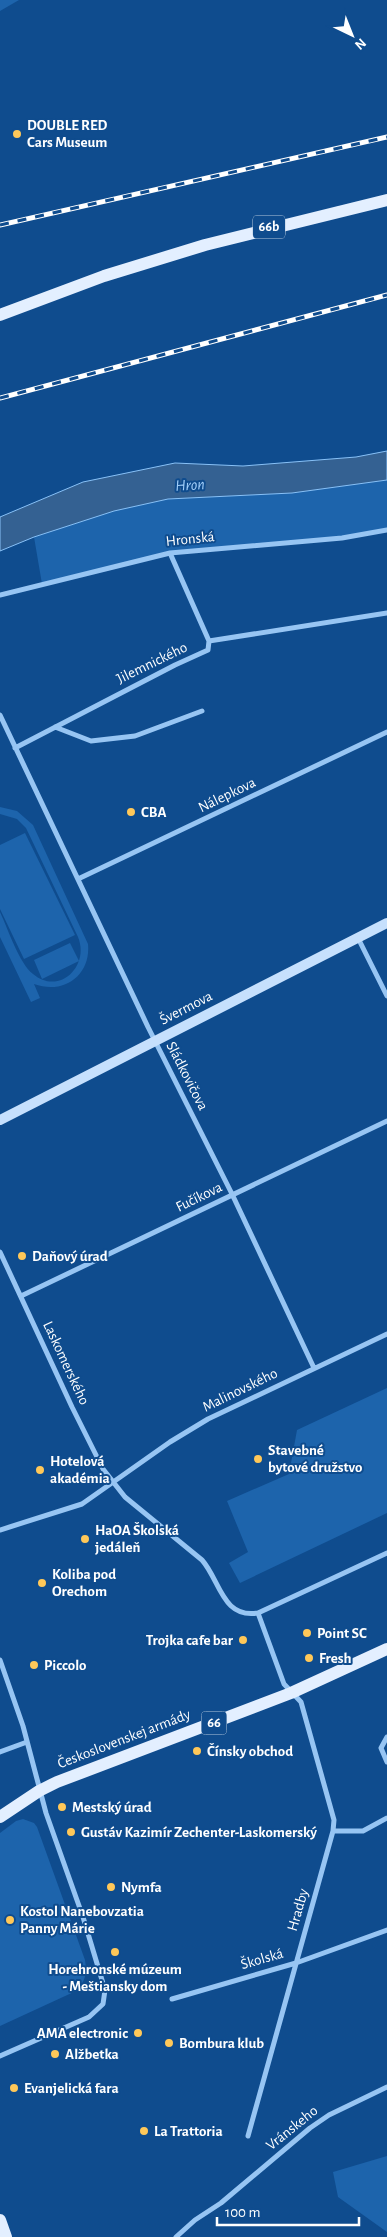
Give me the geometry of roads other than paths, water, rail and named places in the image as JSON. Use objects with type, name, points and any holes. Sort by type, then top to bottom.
[{"type":"main road","name":"66b","points":[[0,315],[104,276],[188,250],[260,230],[387,200]]},
{"type":"main road","name":"Československej armády","points":[[39,1791],[57,1782],[291,1693],[387,1649]]},
{"type":"main road","name":"66","points":[[0,1816],[39,1791]]},
{"type":"main road","points":[[0,2220],[6,2237]]},
{"type":"street","name":"Hronská","points":[[0,595],[170,553],[342,538],[387,530]]},
{"type":"street","name":"Jilemnického","points":[[15,748],[175,665],[208,650],[209,641],[170,553]]},
{"type":"street","points":[[209,641],[387,613]]},
{"type":"street","points":[[55,727],[91,740],[135,736],[202,711]]},
{"type":"street","name":"Sládkovičova","points":[[0,715],[155,1040],[232,1194],[314,1368]]},
{"type":"street","name":"Nálepkova","points":[[78,879],[387,732]]},
{"type":"street","name":"Švermova","points":[[0,1120],[387,923]]},
{"type":"street","points":[[358,938],[387,996]]},
{"type":"street","name":"Fučíkova","points":[[21,1296],[387,1121]]},
{"type":"street","name":"Laskomerského","points":[[0,1252],[72,1407],[113,1483]]},
{"type":"street","name":"Malinovského","points":[[0,1530],[70,1509],[91,1499],[196,1426],[387,1334]]},
{"type":"street","points":[[113,1483],[125,1497],[202,1560],[210,1570],[222,1594],[235,1609],[246,1614],[258,1613],[387,1553]]},
{"type":"street","name":"Hradby","points":[[248,2136],[333,1831],[334,1820],[301,1702],[284,1684],[258,1613]]},
{"type":"street","points":[[0,1660],[27,1742],[39,1791],[104,1983],[104,1997],[99,2009],[89,2017],[0,2056]]},
{"type":"street","points":[[387,1738],[381,1748],[387,1762]]},
{"type":"street","points":[[0,1752],[27,1742]]},
{"type":"street","points":[[333,1831],[363,1831],[387,1818]]},
{"type":"street","name":"Školská","points":[[172,1999],[296,1963],[387,1930]]},
{"type":"street","name":"Vránskeho","points":[[176,2237],[195,2220],[221,2203],[310,2128],[329,2115],[387,2087]]},
{"type":"water","name":"Hron","points":[[387,451],[387,480],[292,493],[168,499],[114,511],[34,537],[0,551],[0,517],[83,482],[175,463],[243,466],[356,457]]},
{"type":"railway","points":[[0,225],[387,137]]},
{"type":"railway","points":[[0,398],[387,295]]},
{"type":"place","name":"DOUBLE RED Cars Museum","points":[[17,134]]},
{"type":"place","name":"CBA","points":[[131,812]]},
{"type":"place","name":"Daňový úrad","points":[[22,1256]]},
{"type":"place","name":"Stavebné bytové družstvo","points":[[258,1459]]},
{"type":"place","name":"Hotelová akadémia","points":[[40,1470]]},
{"type":"place","name":"HaOA Školská jedáleň","points":[[85,1539]]},
{"type":"place","name":"Koliba pod Orechom","points":[[42,1583]]},
{"type":"place","name":"Point SC","points":[[307,1633]]},
{"type":"place","name":"Trojka cafe bar","points":[[243,1640]]},
{"type":"place","name":"Fresh","points":[[309,1658]]},
{"type":"place","name":"Piccolo","points":[[34,1665]]},
{"type":"place","name":"Čínsky obchod","points":[[197,1751]]},
{"type":"place","name":"Mestský úrad","points":[[62,1807]]},
{"type":"place","name":"Gustáv Kazimír Zechenter-Laskomerský","points":[[71,1832]]},
{"type":"place","name":"Nymfa","points":[[111,1887]]},
{"type":"place","name":"Kostol Nanebovzatia Panny Márie","points":[[10,1920]]},
{"type":"place","name":"Horehronské múzeum - Meštiansky dom","points":[[115,1952]]},
{"type":"place","name":"AMA electronic","points":[[138,2033]]},
{"type":"place","name":"Bombura klub","points":[[169,2043]]},
{"type":"place","name":"Alžbetka","points":[[55,2054]]},
{"type":"place","name":"Evanjelická fara","points":[[14,2088]]},
{"type":"place","name":"La Trattoria","points":[[144,2131]]}]
